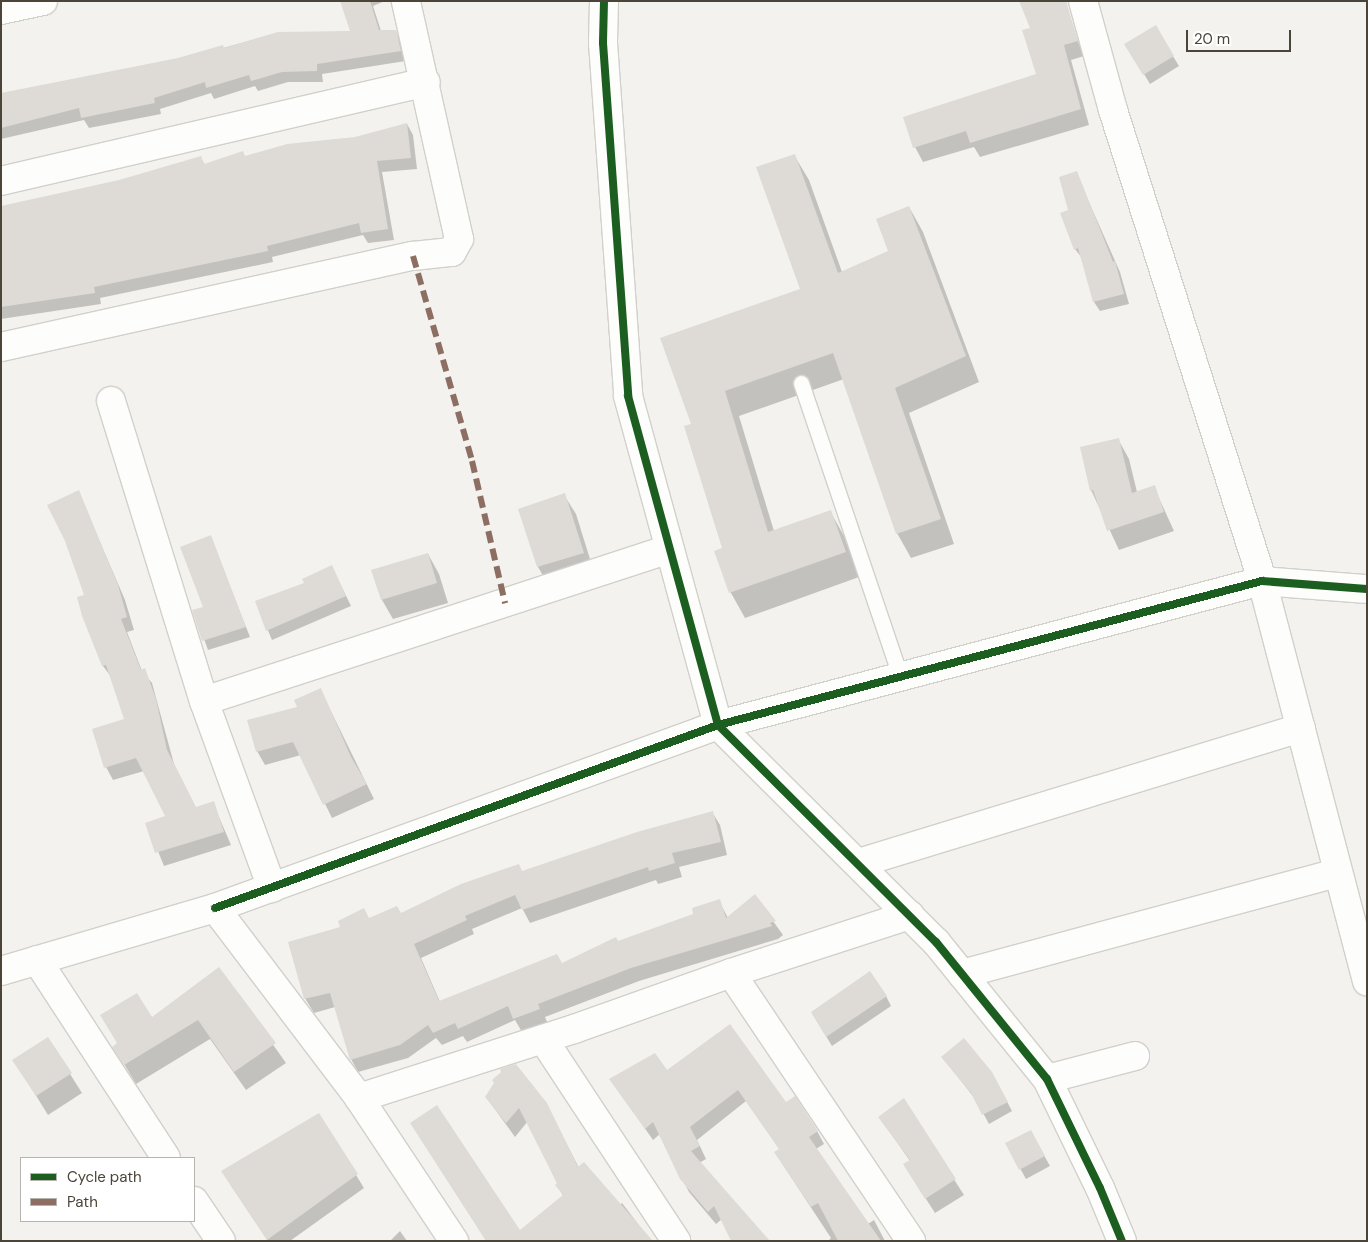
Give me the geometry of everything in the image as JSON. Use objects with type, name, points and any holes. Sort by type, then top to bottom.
[{"type":"street","points":[[1,10],[43,1]]},
{"type":"street","points":[[1,348],[413,256],[452,252],[459,239],[426,82],[406,1]]},
{"type":"street","points":[[604,1],[603,44],[628,396],[718,726],[860,863],[910,915],[962,974],[1047,1079],[1100,1188],[1122,1241]]},
{"type":"street","points":[[1083,1],[1116,119],[1262,581],[1337,873],[1367,981]]},
{"type":"street","points":[[1,181],[426,82]]},
{"type":"street","points":[[111,401],[204,701],[272,888]]},
{"type":"street","points":[[204,701],[669,549]]},
{"type":"street","points":[[1,971],[215,908],[718,726],[1262,581],[1367,589]]},
{"type":"street","points":[[860,863],[1301,728]]},
{"type":"street","points":[[962,974],[1337,873]]},
{"type":"street","points":[[215,908],[359,1098],[454,1241]]},
{"type":"street","points":[[359,1098],[543,1039],[731,973],[910,915]]},
{"type":"street","points":[[37,960],[165,1157]]},
{"type":"street","points":[[731,973],[911,1241]]},
{"type":"street","points":[[543,1039],[676,1241]]},
{"type":"street","points":[[1047,1079],[1135,1056]]},
{"type":"street","points":[[195,1202],[222,1241]]},
{"type":"lane","points":[[801,383],[900,676]]},
{"type":"building","points":[[340,1],[370,1],[379,30],[396,30],[401,51],[317,64],[317,71],[282,72],[251,81],[249,75],[206,88],[205,82],[154,98],[155,103],[81,118],[79,108],[1,128],[1,93],[178,58],[223,45],[224,48],[278,32],[350,31]]},
{"type":"building","points":[[1019,1],[1066,1],[1078,41],[1064,45],[1081,109],[970,143],[966,131],[913,148],[903,117],[1036,74],[1022,30],[1030,28]]},
{"type":"building","points":[[1156,25],[1174,56],[1143,75],[1124,44]]},
{"type":"building","points":[[407,123],[411,158],[377,161],[388,229],[361,233],[359,223],[267,246],[268,251],[94,287],[95,293],[1,307],[1,206],[119,180],[201,156],[204,164],[243,151],[245,156],[287,144],[355,137]]},
{"type":"building","points":[[795,154],[838,273],[888,251],[876,219],[909,206],[966,356],[895,388],[941,519],[896,534],[833,353],[725,391],[768,532],[831,510],[846,552],[729,593],[714,551],[722,548],[684,426],[691,424],[660,338],[800,289],[756,167]]},
{"type":"building","points":[[1077,171],[1113,262],[1115,261],[1124,294],[1093,302],[1078,248],[1074,250],[1060,213],[1068,210],[1059,177]]},
{"type":"building","points":[[1119,438],[1132,493],[1155,485],[1164,512],[1107,531],[1093,490],[1090,491],[1080,447]]},
{"type":"building","points":[[79,490],[118,585],[127,617],[121,619],[141,670],[145,668],[156,699],[167,750],[196,807],[214,801],[224,832],[155,853],[145,823],[165,816],[136,758],[104,768],[92,729],[124,719],[106,665],[102,666],[82,616],[77,597],[84,595],[65,541],[47,505]]},
{"type":"building","points":[[565,493],[584,553],[537,567],[518,509]]},
{"type":"building","points":[[211,535],[246,627],[202,641],[192,610],[203,607],[180,547]]},
{"type":"building","points":[[428,553],[437,583],[381,600],[371,570]]},
{"type":"building","points":[[332,565],[346,596],[266,631],[255,601],[304,583],[302,579]]},
{"type":"building","points":[[321,688],[351,757],[367,784],[323,805],[293,742],[256,752],[247,720],[297,707],[294,700]]},
{"type":"building","points":[[713,811],[721,842],[672,853],[675,863],[649,871],[648,867],[522,910],[515,895],[465,916],[467,920],[414,944],[439,1001],[557,954],[562,963],[616,937],[618,941],[693,914],[692,908],[720,899],[726,918],[755,894],[776,921],[770,923],[772,926],[631,968],[538,1004],[540,1009],[513,1019],[508,1006],[458,1029],[455,1023],[433,1033],[428,1025],[400,1045],[350,1060],[330,993],[304,999],[288,942],[340,927],[338,921],[364,908],[369,918],[397,906],[401,913],[461,884],[519,864],[522,871],[637,832]]},
{"type":"building","points":[[219,967],[276,1043],[234,1072],[198,1020],[124,1065],[112,1047],[117,1043],[100,1015],[137,993],[152,1017]]},
{"type":"building","points":[[870,971],[887,996],[826,1037],[811,1012]]},
{"type":"building","points":[[730,1024],[786,1102],[795,1096],[818,1131],[809,1137],[881,1241],[838,1241],[818,1203],[811,1207],[774,1152],[779,1149],[738,1090],[690,1127],[700,1146],[691,1151],[770,1241],[731,1241],[714,1206],[708,1212],[680,1179],[653,1122],[645,1129],[609,1079],[655,1053],[667,1070]]},
{"type":"building","points":[[48,1037],[72,1073],[36,1096],[12,1060]]},
{"type":"building","points":[[964,1038],[992,1072],[1008,1102],[982,1115],[971,1093],[941,1057]]},
{"type":"building","points":[[516,1064],[547,1103],[578,1167],[584,1162],[653,1241],[486,1241],[410,1123],[437,1105],[520,1230],[563,1195],[555,1185],[557,1183],[519,1108],[506,1123],[485,1097],[494,1083],[492,1080],[501,1072],[500,1069]]},
{"type":"building","points":[[904,1098],[956,1179],[925,1199],[903,1164],[910,1160],[878,1117]]},
{"type":"building","points":[[319,1113],[358,1174],[267,1240],[221,1171]]},
{"type":"building","points":[[1031,1130],[1045,1156],[1019,1170],[1005,1143]]},
{"type":"marked path","points":[[413,256],[472,461],[505,603]]},
{"type":"cycle path","points":[[604,1],[603,43],[628,396],[718,725],[936,942],[1047,1079],[1100,1188],[1122,1241]]},
{"type":"cycle path","points":[[215,908],[718,725],[1262,581],[1367,589]]}]
